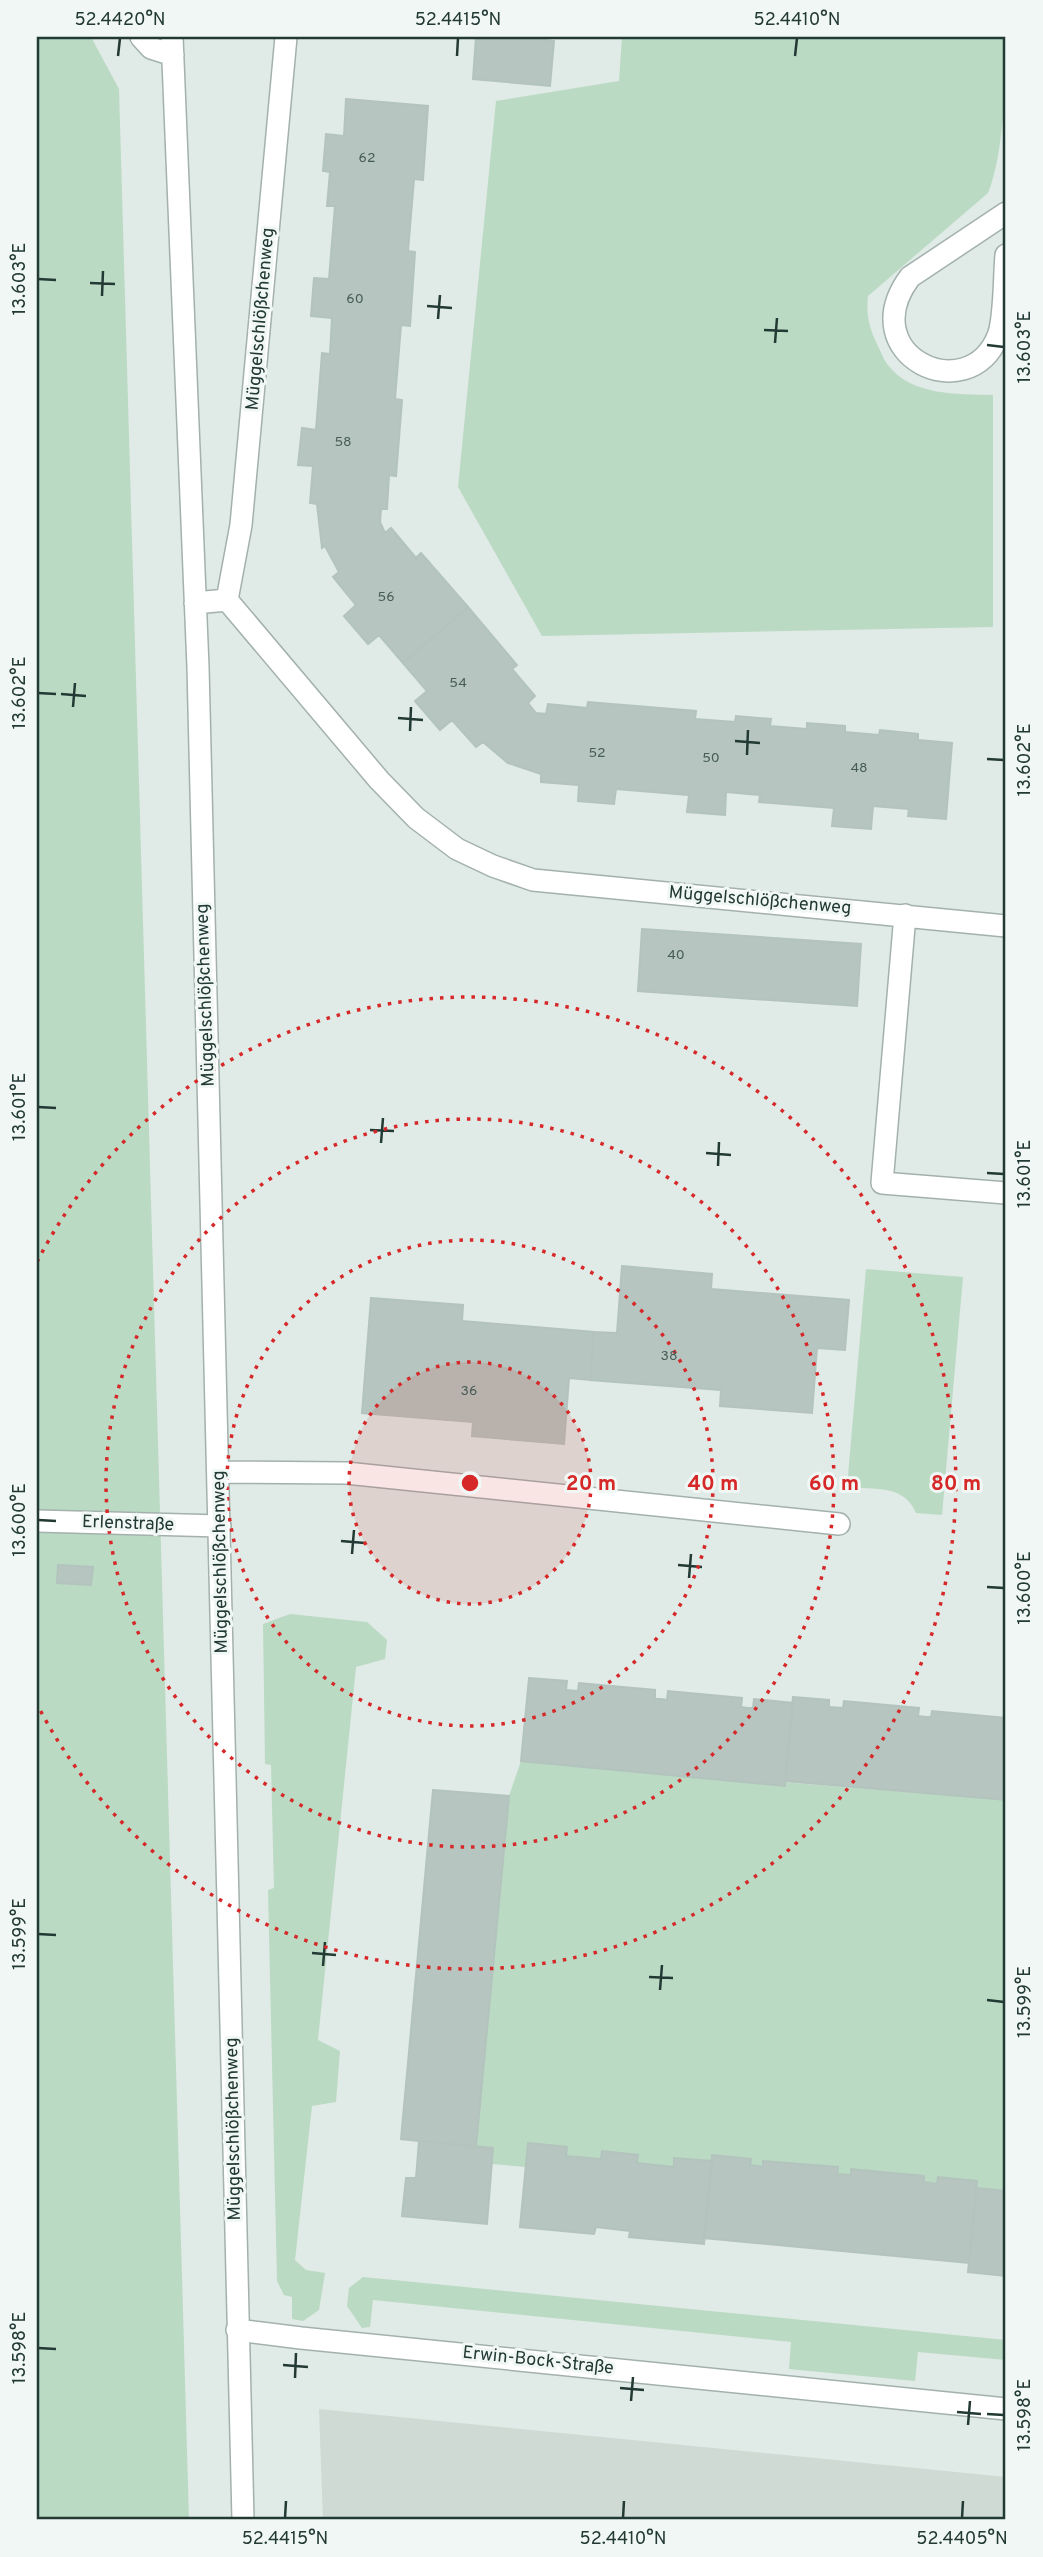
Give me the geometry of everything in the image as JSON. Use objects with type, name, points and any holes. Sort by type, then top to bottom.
[{"type":"street","points":[[141,37],[151,48],[172,46]]},
{"type":"street","name":"Müggelschlößchenweg","points":[[286,37],[241,524],[227,600],[379,780],[416,818],[457,849],[493,866],[533,880],[1006,926]]},
{"type":"street","name":"Müggelschlößchenweg","points":[[172,46],[195,603],[243,2520]]},
{"type":"street","points":[[1006,213],[910,277],[899,292],[894,309],[894,326],[907,354],[927,368],[951,371],[974,364],[985,356],[1000,332],[1006,255]]},
{"type":"street","points":[[195,603],[227,600]]},
{"type":"street","points":[[905,915],[883,1183],[1006,1193]]},
{"type":"street","points":[[218,1472],[346,1474],[839,1524]]},
{"type":"street","name":"Erlenstraße","points":[[37,1521],[220,1526]]},
{"type":"street","name":"Erwin-Bock-Straße","points":[[237,2330],[1006,2409]]},
{"type":"shaded area","points":[[319,2409],[1006,2477],[1006,2520],[323,2520]]},
{"type":"green space","points":[[37,37],[91,37],[119,89],[189,2520],[37,2520]]},
{"type":"green space","points":[[622,37],[1006,37],[1001,138],[988,193],[868,296],[867,303],[874,338],[887,364],[897,374],[921,388],[993,395],[993,627],[542,636],[458,487],[496,101],[619,81]]},
{"type":"green space","points":[[866,1269],[963,1277],[942,1515],[916,1513],[904,1497],[888,1490],[847,1487]]},
{"type":"green space","points":[[290,1614],[367,1622],[387,1640],[385,1659],[356,1667],[318,2040],[340,2051],[336,2102],[312,2106],[295,2260],[306,2270],[325,2273],[319,2310],[303,2321],[292,2319],[292,2297],[284,2295],[277,2281],[268,1890],[274,1888],[271,1765],[265,1764],[263,1624]]},
{"type":"green space","points":[[521,1761],[1006,1800],[1006,2191],[976,2188],[977,2181],[938,2177],[937,2184],[924,2182],[924,2176],[837,2174],[838,2167],[764,2161],[763,2167],[750,2165],[750,2159],[713,2155],[712,2161],[674,2158],[674,2167],[637,2163],[637,2155],[602,2151],[601,2159],[566,2156],[566,2147],[529,2143],[526,2167],[492,2164],[493,2148],[476,2147],[509,1796]]},
{"type":"green space","points":[[363,2277],[1006,2340],[1006,2360],[918,2352],[915,2381],[789,2369],[791,2342],[373,2300],[370,2327],[362,2328],[347,2306],[349,2288]]},
{"type":"building","points":[[476,37],[546,37],[546,40],[554,41],[550,86],[473,79]]},
{"type":"building","points":[[346,99],[428,106],[423,180],[414,179],[408,251],[415,252],[410,326],[401,325],[395,399],[402,400],[396,476],[389,475],[387,509],[381,509],[380,522],[385,533],[391,528],[416,558],[421,553],[468,607],[403,663],[379,635],[368,644],[344,616],[356,605],[333,577],[339,572],[325,546],[322,548],[317,504],[310,503],[313,466],[298,465],[302,428],[316,430],[322,353],[330,354],[332,318],[311,316],[314,278],[329,279],[335,206],[327,206],[330,172],[323,171],[326,134],[344,136]]},
{"type":"building","points":[[468,607],[517,665],[512,669],[535,696],[528,703],[536,713],[546,714],[548,704],[587,708],[588,702],[696,711],[695,719],[735,722],[736,716],[771,719],[770,726],[807,729],[807,723],[845,726],[845,732],[879,735],[880,730],[918,734],[918,740],[952,743],[946,819],[908,816],[909,809],[873,806],[871,829],[832,826],[834,808],[759,802],[760,795],[726,792],[725,815],[687,812],[689,795],[616,789],[614,804],[578,801],[579,785],[541,782],[541,774],[508,763],[483,742],[476,747],[452,720],[440,730],[415,701],[427,691],[403,663]]},
{"type":"building","points":[[642,929],[861,944],[857,1006],[638,991]]},
{"type":"building","points":[[622,1266],[712,1274],[711,1289],[849,1300],[845,1350],[817,1348],[812,1413],[720,1406],[721,1390],[590,1380],[594,1332],[617,1333]]},
{"type":"building","points":[[371,1298],[463,1305],[462,1321],[594,1332],[590,1380],[569,1378],[564,1444],[472,1436],[473,1422],[362,1413]]},
{"type":"building","points":[[58,1565],[93,1567],[91,1585],[57,1583]]},
{"type":"building","points":[[529,1678],[567,1681],[566,1690],[578,1691],[579,1683],[655,1690],[655,1699],[667,1700],[668,1691],[742,1698],[741,1707],[748,1708],[753,1708],[754,1699],[793,1703],[785,1786],[521,1761]]},
{"type":"building","points":[[793,1697],[829,1700],[829,1707],[843,1708],[844,1701],[919,1708],[918,1716],[926,1717],[931,1717],[932,1711],[1006,1718],[1006,1800],[785,1781]]},
{"type":"building","points":[[433,1790],[509,1796],[476,2147],[401,2139]]},
{"type":"building","points":[[419,2141],[493,2148],[487,2224],[402,2216],[406,2178],[416,2178]]},
{"type":"building","points":[[528,2143],[567,2147],[566,2156],[601,2159],[602,2151],[638,2155],[637,2163],[674,2167],[674,2158],[712,2161],[704,2244],[629,2237],[630,2231],[596,2227],[594,2234],[520,2227]]},
{"type":"building","points":[[712,2155],[751,2159],[750,2165],[763,2167],[763,2161],[838,2167],[837,2174],[851,2175],[851,2169],[924,2176],[924,2182],[937,2184],[938,2177],[977,2181],[969,2263],[704,2238]]},
{"type":"building","points":[[976,2188],[1006,2191],[1006,2276],[968,2272]]}]
